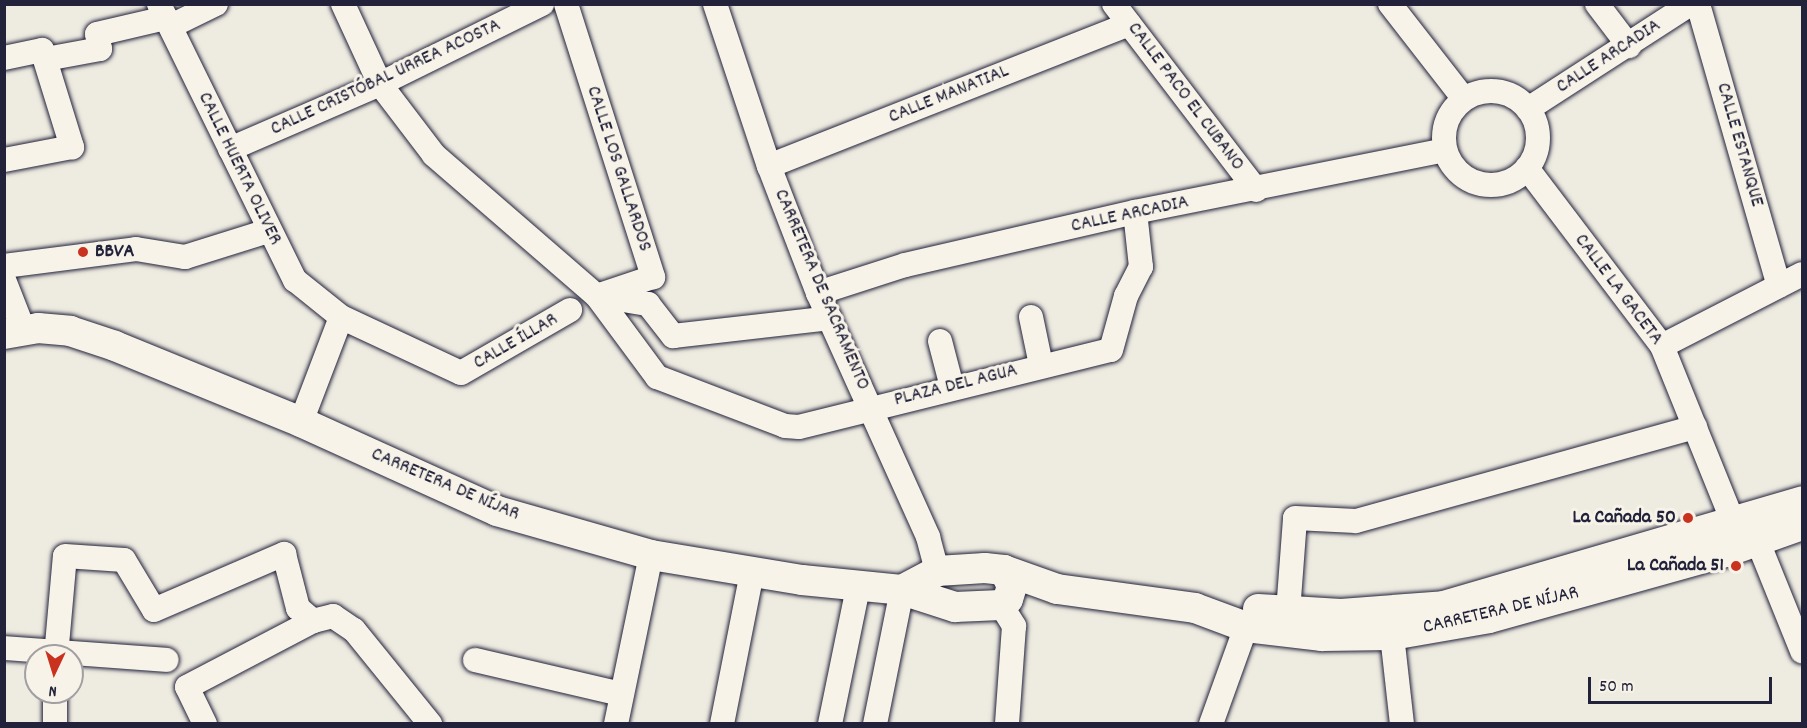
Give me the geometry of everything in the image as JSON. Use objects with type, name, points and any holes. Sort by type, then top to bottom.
[{"type":"main road","name":"CARRETERA DE NÍJAR","points":[[14,332],[70,331],[115,346],[301,422],[497,511],[651,555],[752,573],[858,587],[902,590],[936,583],[955,607],[1005,602],[1057,589]]},
{"type":"main road","name":"CARRETERA DE NÍJAR","points":[[1004,570],[1057,589],[1195,608],[1229,606],[1288,612],[1392,613],[1444,606],[1803,501]]},
{"type":"main road","name":"CARRETERA DE NÍJAR","points":[[1195,608],[1246,627],[1322,636],[1392,635],[1489,618],[1758,542],[1803,525]]},
{"type":"main road","points":[[936,583],[1004,570],[1012,586],[1005,602]]},
{"type":"street","points":[[46,59],[99,49],[97,34],[216,4]]},
{"type":"street","name":"PLAZA DEL AGUA","points":[[343,4],[380,84],[434,155],[597,296],[657,377],[785,426],[799,428],[871,407],[1111,350],[1126,296],[1141,267],[1135,212]]},
{"type":"street","name":"CALLE CRISTÓBAL URREA ACOSTA","points":[[230,149],[380,84],[542,4]]},
{"type":"street","name":"CALLE LOS GALLARDOS","points":[[566,4],[653,277],[597,296]]},
{"type":"street","name":"CARRETERA DE SACRAMENTO","points":[[715,4],[769,166],[818,293],[928,537],[936,583]]},
{"type":"street","name":"CALLE PACO EL CUBANO","points":[[1114,4],[1256,190]]},
{"type":"street","points":[[1390,4],[1464,99]]},
{"type":"street","points":[[1597,4],[1629,46]]},
{"type":"street","name":"CALLE ARCADIA","points":[[1528,109],[1629,46],[1690,4]]},
{"type":"street","name":"CALLE ESTANQUE","points":[[1698,4],[1779,286]]},
{"type":"street","name":"CALLE HUERTA OLIVER","points":[[165,16],[267,231],[295,280],[341,317],[461,373]]},
{"type":"street","name":"CALLE MANATIAL","points":[[769,166],[1129,24]]},
{"type":"street","points":[[4,58],[42,50],[72,147],[4,160]]},
{"type":"street","points":[[1491,91],[1518,99],[1528,109],[1538,139],[1527,168],[1514,179],[1497,185],[1480,184],[1452,166],[1445,150],[1446,122],[1464,99],[1491,91]]},
{"type":"street","name":"CALLE ARCADIA","points":[[818,293],[905,265],[1135,212],[1256,190],[1445,150]]},
{"type":"street","name":"CALLE LA GACETA","points":[[1527,168],[1662,346],[1733,522]]},
{"type":"street","points":[[4,266],[136,249],[185,257],[267,231]]},
{"type":"street","points":[[1662,346],[1803,274]]},
{"type":"street","points":[[4,280],[14,332]]},
{"type":"street","points":[[597,296],[648,304],[673,336],[830,318]]},
{"type":"street","name":"CALLE ÍLLAR","points":[[461,373],[570,310]]},
{"type":"street","points":[[301,422],[341,317]]},
{"type":"street","name":"PLAZA DEL AGUA","points":[[1031,317],[1041,365]]},
{"type":"street","points":[[940,341],[952,387]]},
{"type":"street","points":[[1288,612],[1295,518],[1356,521],[1695,427]]},
{"type":"street","points":[[1758,542],[1803,651]]},
{"type":"street","points":[[57,644],[65,556],[124,560],[154,610],[284,554],[298,608],[313,621]]},
{"type":"street","points":[[616,723],[651,555]]},
{"type":"street","points":[[722,723],[752,573]]},
{"type":"street","points":[[830,723],[858,587]]},
{"type":"street","points":[[876,723],[902,590]]},
{"type":"street","points":[[1005,602],[1014,626],[1007,723]]},
{"type":"street","points":[[205,723],[187,687],[313,621],[333,616],[354,630],[430,723]]},
{"type":"street","points":[[1211,723],[1246,627]]},
{"type":"street","points":[[1392,635],[1402,723]]},
{"type":"street","points":[[4,648],[24,650]]},
{"type":"street","points":[[84,656],[167,660]]},
{"type":"street","points":[[475,660],[621,694]]},
{"type":"street","points":[[55,704],[55,723]]},
{"type":"place","name":"BBVA","points":[[83,252]]},
{"type":"place","name":"La Cañada 50","points":[[1688,518]]},
{"type":"place","name":"La Cañada 51","points":[[1736,566]]}]
